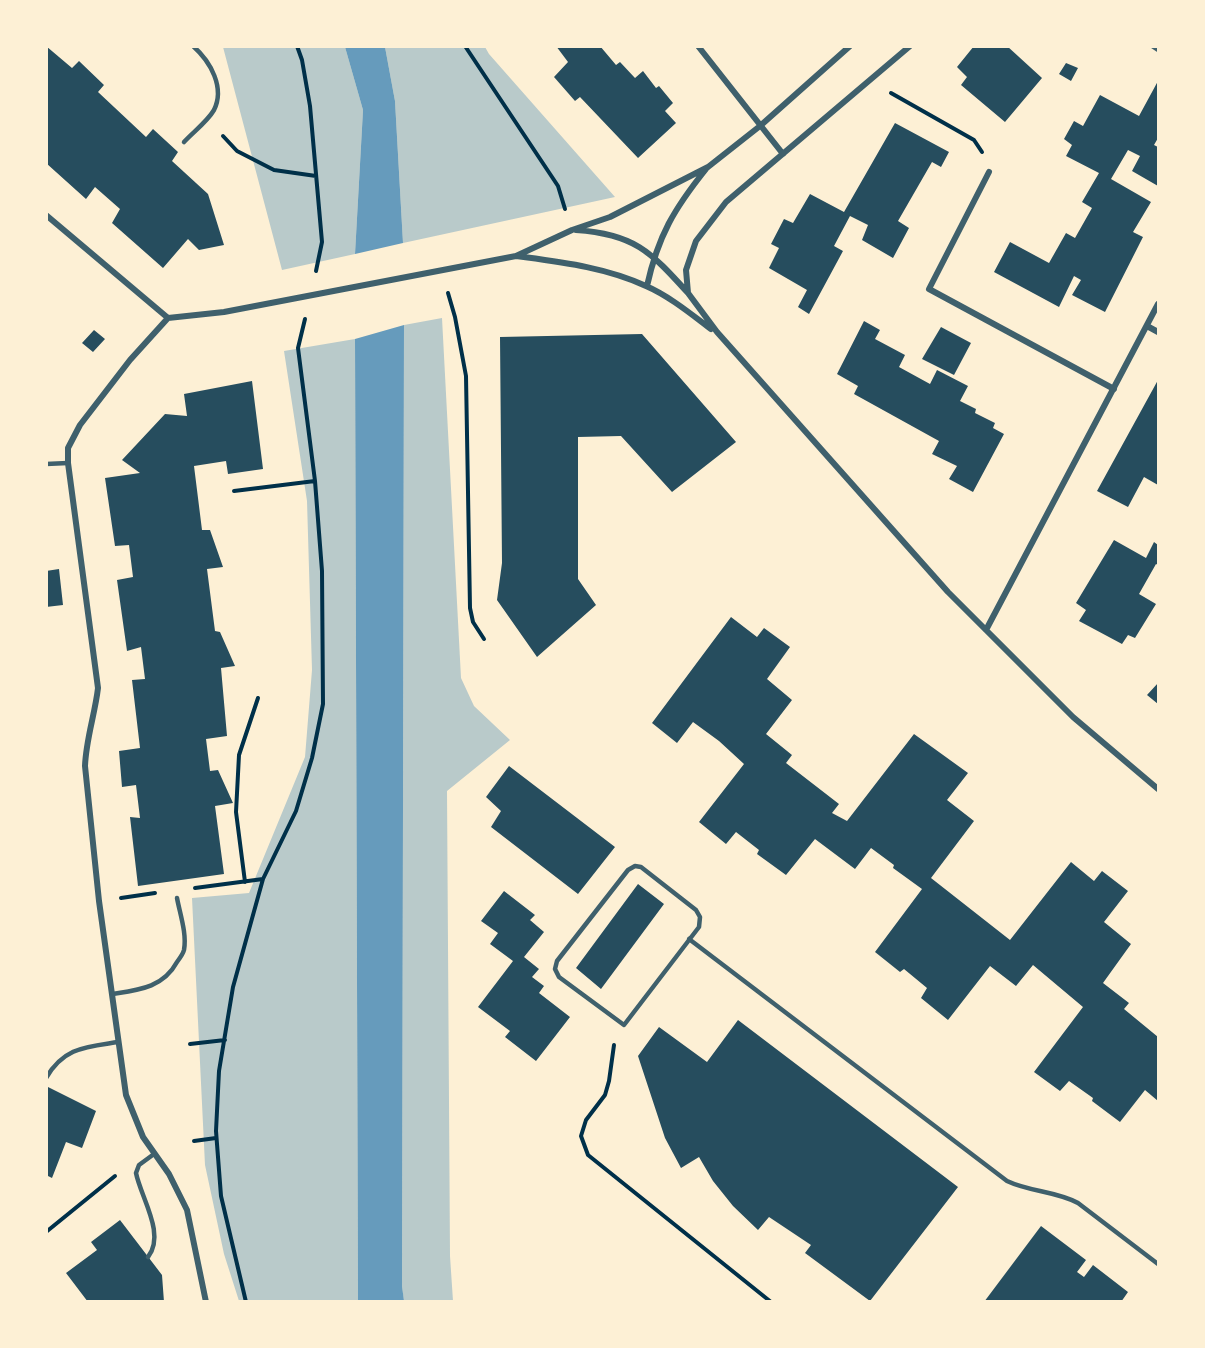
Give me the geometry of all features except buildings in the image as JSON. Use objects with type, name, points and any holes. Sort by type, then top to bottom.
[{"type":"street","points":[[698,46],[783,154]]},
{"type":"street","points":[[206,1302],[187,1210],[169,1174],[143,1137],[126,1095],[114,1015],[85,766],[86,746],[95,713],[98,688],[68,463],[68,448],[80,425],[130,360],[168,318],[224,312],[311,297],[441,269],[516,256],[572,230],[610,217],[708,166],[760,126],[850,46]]},
{"type":"street","points":[[688,293],[686,270],[696,241],[726,202],[910,46]]},
{"type":"street","points":[[647,286],[654,256],[678,205],[708,166]]},
{"type":"street","points":[[989,172],[928,289],[1114,389]]},
{"type":"street","points":[[46,215],[168,318]]},
{"type":"street","points":[[572,230],[602,232],[623,238],[654,256],[688,293],[717,332],[948,592],[1073,717],[1158,789]]},
{"type":"street","points":[[516,256],[604,271],[647,286],[717,332]]},
{"type":"street","points":[[986,630],[1158,304]]},
{"type":"street","points":[[1147,326],[1158,333]]},
{"type":"lane","points":[[184,142],[213,112],[219,96],[215,76],[193,46]]},
{"type":"lane","points":[[1152,46],[1158,50]]},
{"type":"lane","points":[[46,464],[68,463]]},
{"type":"lane","points":[[634,866],[641,867],[696,910],[700,917],[699,927],[624,1025],[559,977],[555,969],[557,961],[628,870],[634,866]]},
{"type":"lane","points":[[112,994],[146,988],[163,980],[175,966],[184,951],[184,937],[177,898]]},
{"type":"lane","points":[[689,939],[1007,1181],[1022,1188],[1067,1197],[1158,1264]]},
{"type":"lane","points":[[46,1078],[53,1066],[66,1055],[80,1048],[118,1042]]},
{"type":"lane","points":[[148,1257],[153,1251],[153,1225],[136,1173],[139,1165],[154,1154]]},
{"type":"path","points":[[246,1302],[221,1196],[216,1138],[219,1071],[233,987],[263,879],[296,811],[312,758],[322,704],[322,572],[315,481],[298,348],[322,242],[310,106],[302,60],[297,46]]},
{"type":"path","points":[[465,46],[558,186],[572,230]]},
{"type":"path","points":[[870,80],[974,141],[982,153],[989,172]]},
{"type":"path","points":[[205,120],[237,151],[274,170],[316,176]]},
{"type":"path","points":[[441,269],[455,317],[466,376],[470,608],[473,622],[484,639]]},
{"type":"path","points":[[234,491],[315,481]]},
{"type":"path","points":[[245,882],[236,812],[239,755],[258,698]]},
{"type":"path","points":[[624,1025],[618,1033],[614,1046],[605,1095],[586,1120],[581,1136],[588,1155],[771,1302]]},
{"type":"path","points":[[190,1044],[225,1040]]},
{"type":"path","points":[[194,1141],[216,1138]]},
{"type":"path","points":[[46,1232],[116,1175],[126,1172],[136,1173]]},
{"type":"shaded area","points":[[223,47],[345,47],[363,110],[355,254],[282,270]]},
{"type":"shaded area","points":[[385,47],[485,47],[615,197],[403,243],[395,101]]},
{"type":"shaded area","points":[[442,318],[461,678],[474,706],[510,740],[447,791],[450,1256],[453,1301],[404,1302],[402,1286],[404,325]]},
{"type":"shaded area","points":[[355,339],[358,1301],[239,1301],[224,1254],[205,1165],[192,898],[249,893],[305,757],[312,670],[307,501],[284,351]]},
{"type":"water","points":[[345,47],[385,47],[395,101],[403,243],[355,254],[363,110]]},
{"type":"water","points":[[404,325],[402,1286],[404,1301],[358,1302],[355,339]]}]
